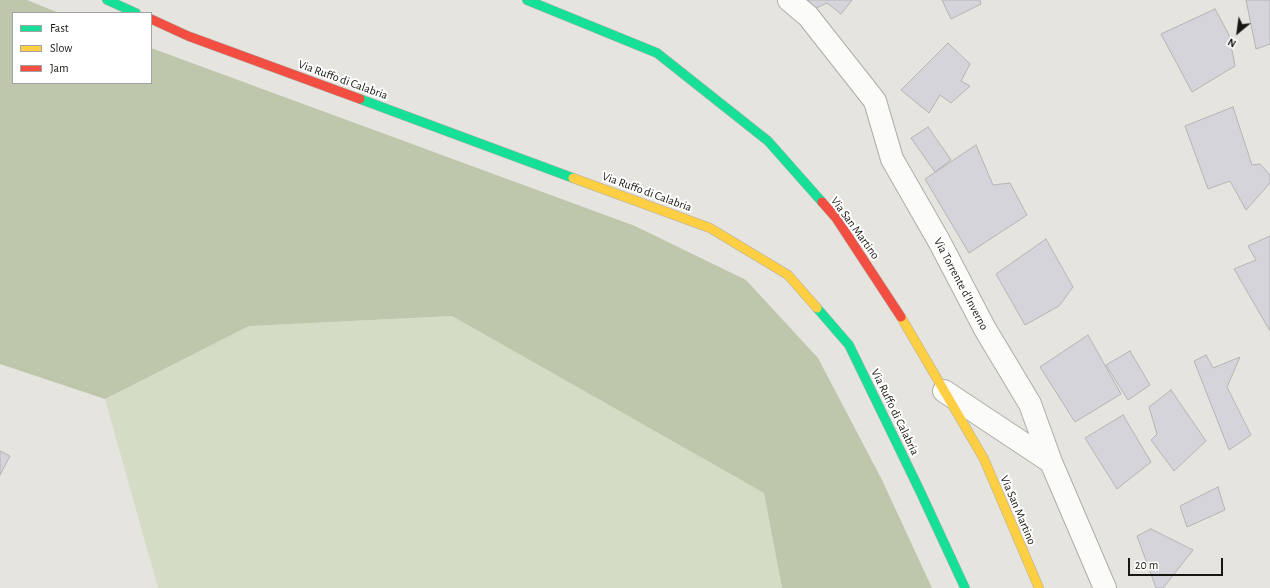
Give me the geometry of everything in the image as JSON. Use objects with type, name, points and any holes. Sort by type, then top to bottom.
[{"type":"street","points":[[107,0],[134,12]]},
{"type":"street","name":"Via San Martino","points":[[527,0],[657,53],[768,141],[836,218],[900,314],[984,459],[1038,588]]},
{"type":"street","name":"Via Torrente d'Inverno","points":[[789,0],[808,16],[875,101],[892,159],[939,241],[985,329],[1030,404],[1051,462],[1105,588]]},
{"type":"street","name":"Via Ruffo di Calabria","points":[[152,19],[196,39],[710,228],[788,274],[849,344],[965,588]]},
{"type":"street","points":[[944,391],[1051,462]]},
{"type":"green space","points":[[0,0],[27,0],[57,12],[12,12],[12,84],[152,84],[152,48],[635,226],[746,280],[818,358],[882,480],[932,588],[782,588],[764,493],[452,316],[249,326],[105,399],[0,364]]},
{"type":"green space","points":[[452,316],[764,493],[782,588],[158,588],[105,399],[249,326]]},
{"type":"building","points":[[808,0],[852,0],[841,14],[827,3],[814,9]]},
{"type":"building","points":[[942,0],[980,0],[981,4],[951,19]]},
{"type":"building","points":[[1246,0],[1270,0],[1270,44],[1256,49]]},
{"type":"building","points":[[1215,9],[1229,35],[1235,66],[1192,92],[1161,34]]},
{"type":"building","points":[[948,43],[970,64],[961,81],[970,86],[951,103],[940,95],[929,113],[901,90]]},
{"type":"building","points":[[1233,107],[1252,165],[1260,164],[1270,175],[1270,183],[1246,210],[1230,181],[1208,189],[1185,126]]},
{"type":"building","points":[[928,127],[951,160],[935,172],[911,138]]},
{"type":"building","points":[[976,145],[993,185],[1010,183],[1027,215],[969,253],[925,179]]},
{"type":"building","points":[[1270,236],[1270,331],[1234,269],[1256,260],[1248,246]]},
{"type":"building","points":[[1046,239],[1073,287],[1059,306],[1025,325],[996,274]]},
{"type":"building","points":[[1088,335],[1121,394],[1075,422],[1040,367]]},
{"type":"building","points":[[1130,351],[1150,385],[1128,400],[1106,365]]},
{"type":"building","points":[[1206,355],[1213,368],[1240,357],[1227,387],[1251,435],[1229,450],[1194,361]]},
{"type":"building","points":[[1171,390],[1206,441],[1174,471],[1151,440],[1157,434],[1149,407]]},
{"type":"building","points":[[1123,415],[1151,462],[1117,489],[1085,438]]},
{"type":"building","points":[[0,451],[10,456],[0,475]]},
{"type":"building","points":[[1218,487],[1225,510],[1187,527],[1180,506]]},
{"type":"building","points":[[1151,529],[1193,550],[1163,588],[1156,588],[1137,536]]},
{"type":"traffic: fast","points":[[107,0],[134,12]]},
{"type":"traffic: fast","points":[[527,0],[657,53],[768,141],[822,202]]},
{"type":"traffic: fast","points":[[360,99],[573,178]]},
{"type":"traffic: fast","points":[[817,308],[849,345],[965,588]]},
{"type":"traffic: slow","points":[[573,178],[710,228],[788,275],[817,308]]},
{"type":"traffic: slow","points":[[901,317],[984,459],[1039,588]]},
{"type":"traffic: jam","points":[[152,19],[188,36],[360,99]]},
{"type":"traffic: jam","points":[[822,202],[836,218],[901,317]]}]
